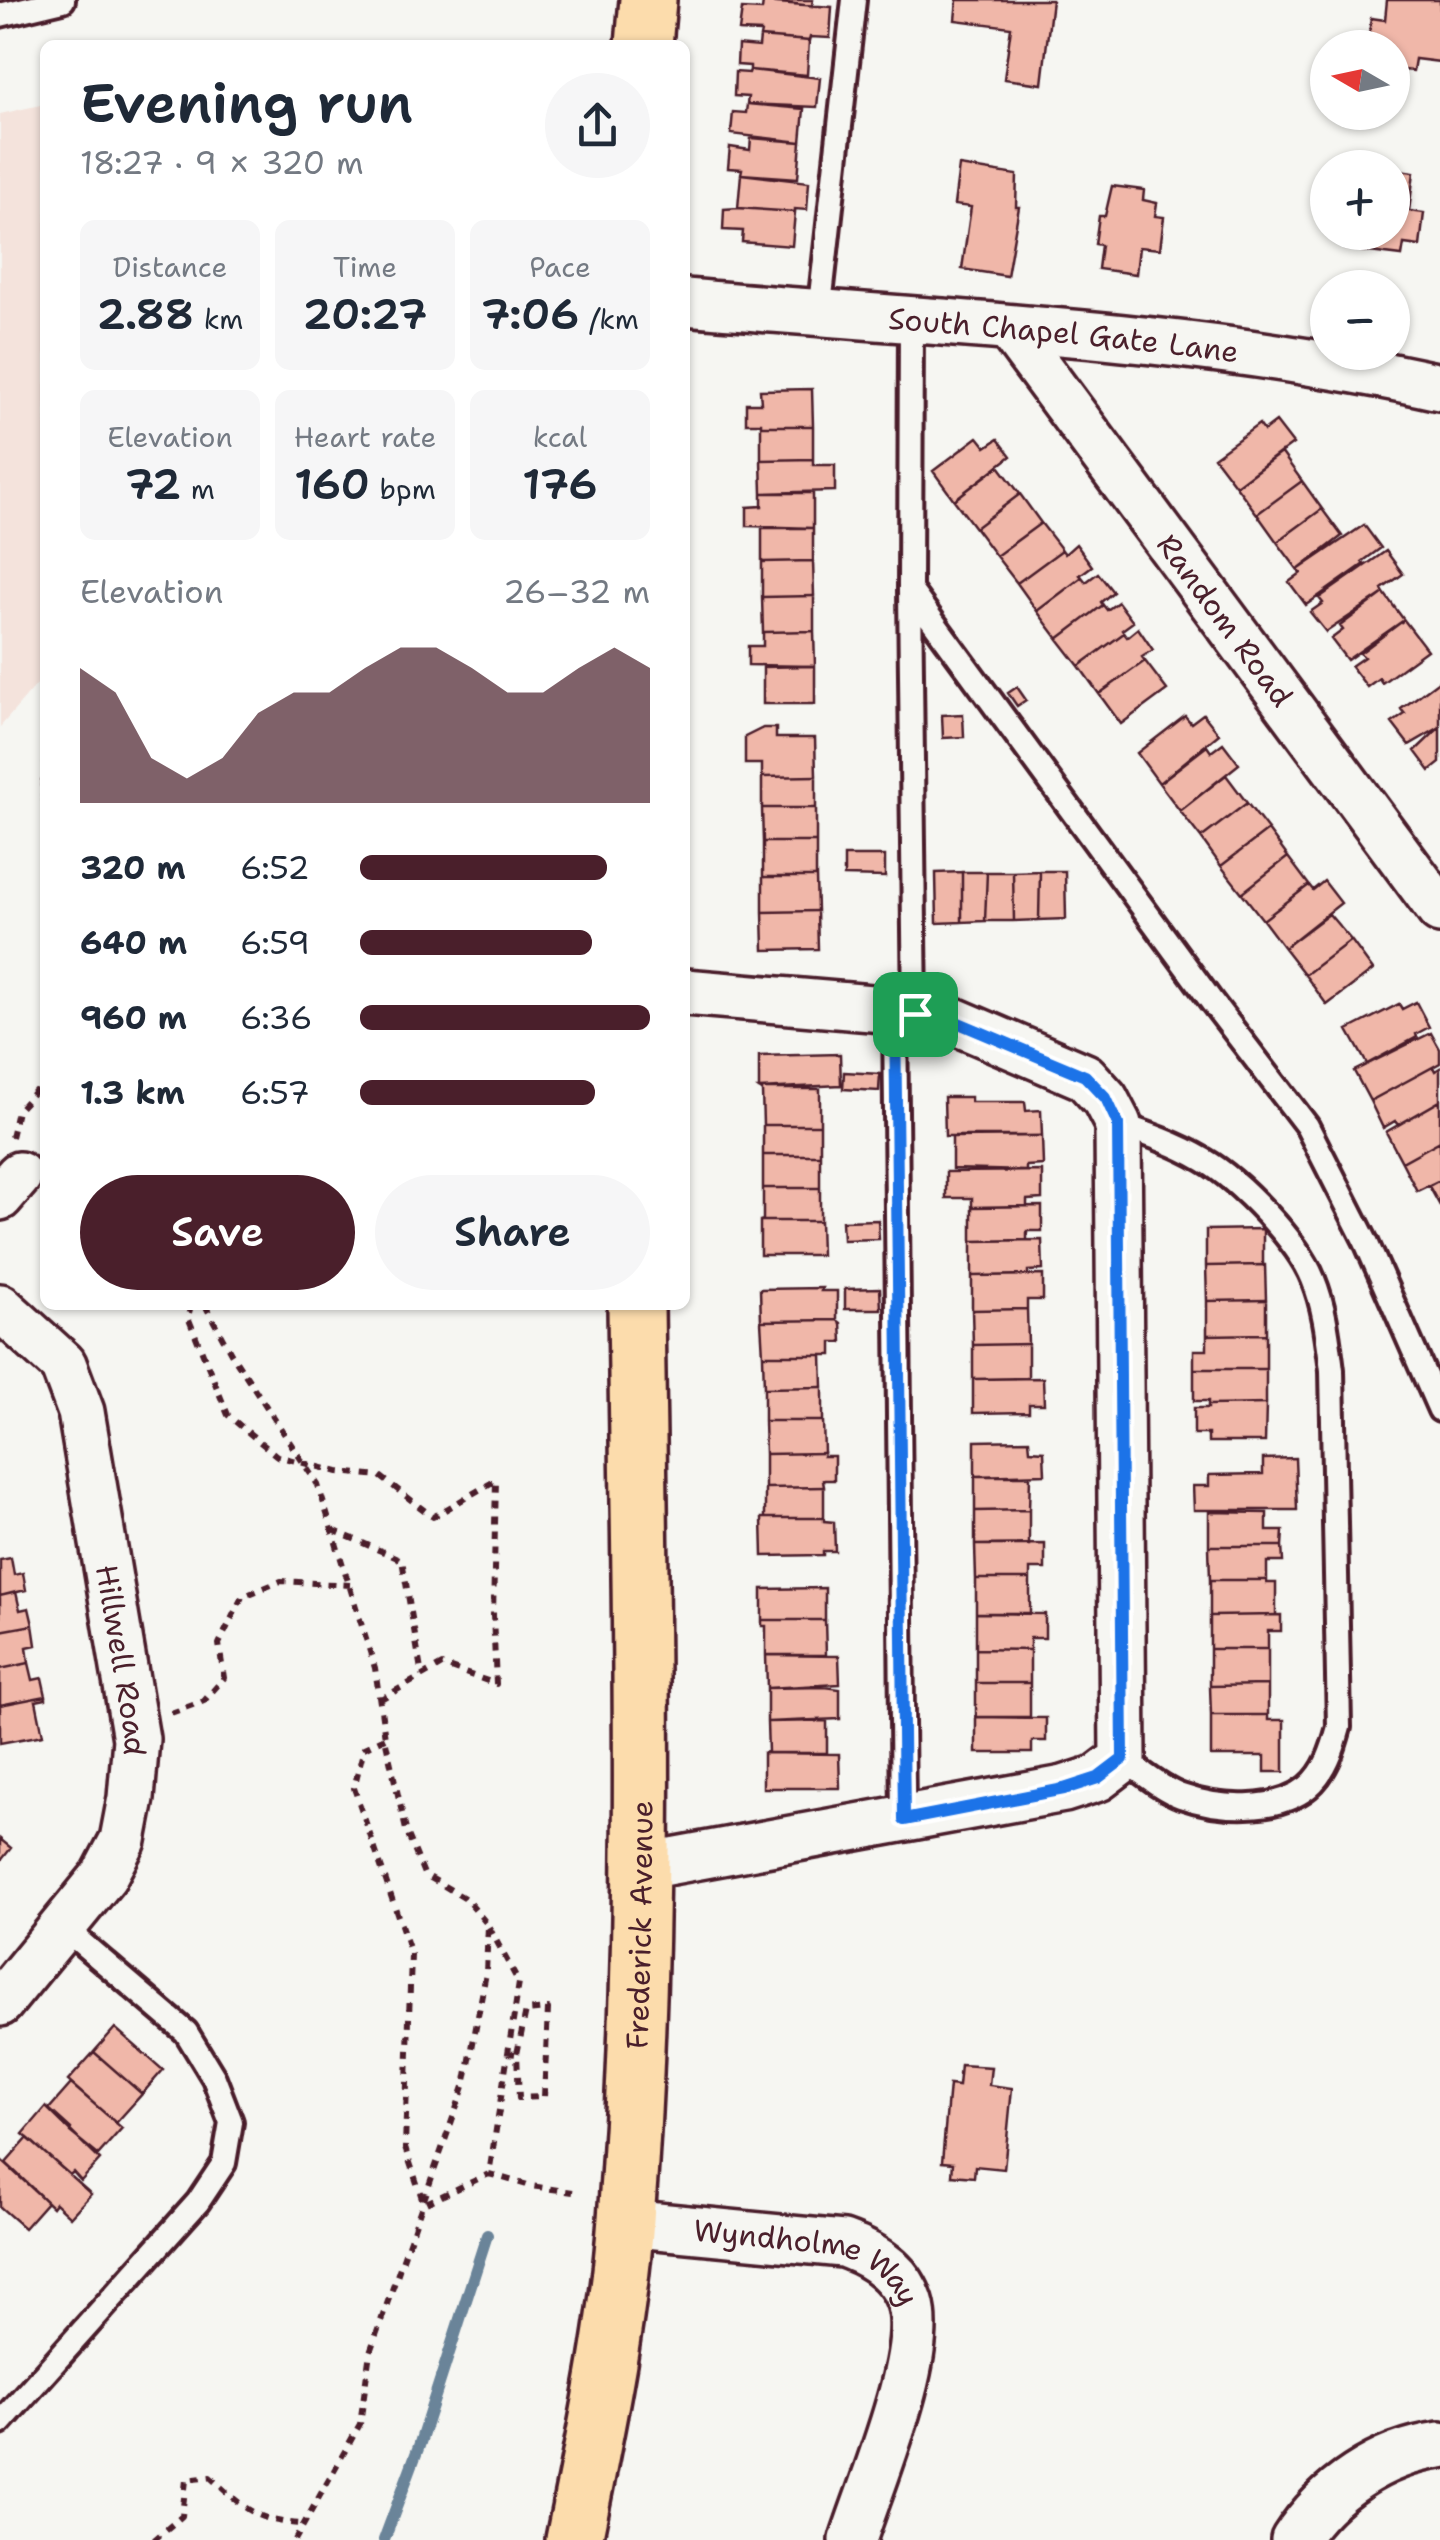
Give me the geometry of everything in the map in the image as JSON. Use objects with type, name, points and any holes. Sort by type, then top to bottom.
[{"type":"main road","points":[[644,40],[648,0]]},
{"type":"main road","name":"Frederick Avenue","points":[[574,2540],[612,2336],[626,2222],[638,1970],[642,1730],[636,1310]]},
{"type":"street","name":"South Chapel Gate Lane","points":[[690,302],[1250,352],[1440,387]]},
{"type":"street","name":"Random Road","points":[[1010,329],[1440,910]]},
{"type":"street","points":[[639,1867],[1064,1789],[1098,1778],[1123,1759],[1118,1124],[1106,1098],[1085,1076],[954,1021],[905,1012],[690,992]]},
{"type":"street","name":"Hillwell Road","points":[[0,1307],[63,1364],[80,1412],[136,1740],[123,1840],[104,1876],[0,2003]]},
{"type":"street","name":"Wyndholme Way","points":[[626,2222],[843,2244],[868,2252],[893,2272],[910,2302],[912,2340],[907,2375],[852,2540]]},
{"type":"street","points":[[1294,2540],[1338,2490],[1384,2460],[1440,2444]]},
{"type":"lane","points":[[0,14],[63,0]]},
{"type":"lane","points":[[819,314],[854,0]]},
{"type":"lane","points":[[904,1820],[911,322]]},
{"type":"lane","points":[[910,590],[1307,1126],[1430,1365],[1440,1410]]},
{"type":"lane","points":[[1118,1124],[1160,1138],[1207,1162],[1293,1240],[1313,1278],[1326,1322],[1332,1370],[1340,1727],[1330,1758],[1309,1787],[1286,1800],[1247,1806],[1178,1796],[1123,1759]]},
{"type":"lane","points":[[0,2423],[198,2202],[224,2163],[230,2122],[214,2078],[186,2032],[64,1928]]},
{"type":"path","points":[[6,1173],[17,1111],[40,1086]]},
{"type":"path","points":[[190,1310],[188,1317],[228,1414],[277,1456],[380,1476],[433,1517],[496,1480],[492,1615],[496,1684],[442,1666],[379,1700]]},
{"type":"path","points":[[208,1310],[231,1353],[318,1484],[375,1668],[384,1738],[406,1830],[424,1874],[466,1899],[488,1925],[518,1983],[512,2054],[489,2174]]},
{"type":"path","points":[[332,1530],[402,1560],[422,1676]]},
{"type":"path","points":[[133,1726],[204,1701],[224,1678],[219,1644],[242,1598],[281,1581],[350,1586]]},
{"type":"path","points":[[384,1738],[364,1748],[354,1788],[411,1954],[406,2148],[424,2204]]},
{"type":"path","points":[[295,2540],[360,2424],[370,2352],[466,2081],[486,1974],[488,1925]]},
{"type":"path","points":[[548,2009],[544,2097],[519,2098],[512,2054],[526,2011],[548,2009]]},
{"type":"path","points":[[424,2204],[489,2174],[573,2192]]},
{"type":"path","points":[[154,2540],[182,2516],[186,2480],[210,2477],[250,2514],[274,2523],[304,2524]]},
{"type":"shaded area","points":[[40,105],[40,681],[0,727],[0,114]]},
{"type":"building","points":[[763,0],[813,0],[812,6]]},
{"type":"building","points":[[957,0],[1052,0],[1042,84],[1004,79],[1011,27],[955,20]]},
{"type":"building","points":[[1387,0],[1440,0],[1440,62],[1415,59],[1410,71],[1410,30],[1370,30],[1371,18],[1385,20]]},
{"type":"building","points":[[763,2],[832,7],[830,38],[810,37],[809,41],[739,31],[742,9],[762,10]]},
{"type":"building","points":[[760,37],[809,41],[807,75],[750,70],[750,66],[737,65],[738,45],[759,47]]},
{"type":"building","points":[[750,70],[820,78],[817,107],[747,104],[748,97],[734,96],[735,72]]},
{"type":"building","points":[[747,104],[804,109],[801,142],[731,134],[733,112],[746,113]]},
{"type":"building","points":[[751,138],[801,142],[798,178],[741,174],[742,169],[728,168],[730,147],[750,150]]},
{"type":"building","points":[[959,166],[1017,175],[1019,207],[1007,276],[962,269],[971,207],[954,205]]},
{"type":"building","points":[[1410,171],[1414,172],[1410,203]]},
{"type":"building","points":[[741,174],[809,182],[807,210],[738,208]]},
{"type":"building","points":[[1112,186],[1144,190],[1143,200],[1157,203],[1155,216],[1164,217],[1160,249],[1139,247],[1136,274],[1098,269],[1101,245],[1095,244],[1099,216],[1105,216]]},
{"type":"building","points":[[724,209],[795,212],[792,246],[742,242],[743,231],[723,230]]},
{"type":"building","points":[[1410,211],[1424,213],[1420,246],[1410,245]]},
{"type":"building","points":[[1353,250],[1403,250],[1402,256]]},
{"type":"building","points":[[812,389],[813,426],[746,423],[746,403],[761,403],[760,390]]},
{"type":"building","points":[[1276,422],[1293,444],[1236,486],[1214,457],[1259,424],[1264,431]]},
{"type":"building","points":[[761,426],[813,426],[813,459],[761,460]]},
{"type":"building","points":[[978,437],[986,447],[998,439],[1011,456],[954,500],[933,471]]},
{"type":"building","points":[[1281,452],[1302,481],[1257,514],[1236,486]]},
{"type":"building","points":[[813,459],[813,465],[835,465],[835,491],[762,493],[761,460]]},
{"type":"building","points":[[999,466],[1020,494],[975,528],[954,500]]},
{"type":"building","points":[[1302,481],[1322,509],[1277,542],[1257,514]]},
{"type":"building","points":[[762,493],[813,493],[813,528],[747,526],[747,507],[762,506]]},
{"type":"building","points":[[1020,494],[1041,523],[996,556],[975,528]]},
{"type":"building","points":[[1322,509],[1342,536],[1298,570],[1277,542]]},
{"type":"building","points":[[1041,523],[1062,550],[1017,583],[996,556]]},
{"type":"building","points":[[1364,525],[1381,548],[1306,605],[1289,582],[1301,573],[1298,570]]},
{"type":"building","points":[[762,528],[813,528],[813,561],[762,562]]},
{"type":"building","points":[[1076,544],[1092,566],[1037,611],[1017,583]]},
{"type":"building","points":[[1386,551],[1403,574],[1382,589],[1384,593],[1326,632],[1310,612],[1323,603],[1319,598]]},
{"type":"building","points":[[813,561],[814,596],[762,597],[762,562]]},
{"type":"building","points":[[1098,573],[1113,592],[1101,602],[1103,605],[1058,639],[1037,611],[1082,577],[1086,582]]},
{"type":"building","points":[[1384,593],[1404,620],[1347,660],[1331,639],[1343,630],[1340,626]]},
{"type":"building","points":[[814,596],[814,631],[763,632],[762,597]]},
{"type":"building","points":[[1118,602],[1133,622],[1079,666],[1058,639],[1103,605],[1107,610]]},
{"type":"building","points":[[1404,620],[1427,650],[1382,683],[1379,678],[1367,687],[1351,666],[1364,657],[1360,653]]},
{"type":"building","points":[[1138,628],[1153,650],[1142,657],[1145,661],[1099,694],[1079,666],[1124,633],[1127,637]]},
{"type":"building","points":[[814,631],[815,666],[748,665],[748,646],[763,646],[763,632]]},
{"type":"building","points":[[1145,661],[1167,690],[1121,724],[1099,694]]},
{"type":"building","points":[[815,666],[815,704],[763,704],[763,667]]},
{"type":"building","points":[[1440,680],[1440,727],[1409,745],[1392,723],[1405,714],[1401,709]]},
{"type":"building","points":[[1017,687],[1026,700],[1017,706],[1008,693]]},
{"type":"building","points":[[963,714],[964,737],[943,738],[942,715]]},
{"type":"building","points":[[1203,714],[1219,734],[1159,783],[1137,753],[1185,716],[1191,723]]},
{"type":"building","points":[[1440,727],[1440,763],[1430,771],[1415,751]]},
{"type":"building","points":[[763,728],[776,728],[776,738],[815,738],[816,776],[762,777],[762,764],[745,764],[745,737]]},
{"type":"building","points":[[1223,743],[1239,764],[1180,811],[1159,783],[1207,746],[1211,752]]},
{"type":"building","points":[[1226,775],[1247,803],[1201,838],[1180,811]]},
{"type":"building","points":[[816,776],[816,808],[762,808],[762,777]]},
{"type":"building","points":[[1247,803],[1268,830],[1221,866],[1201,838]]},
{"type":"building","points":[[762,808],[816,808],[816,842],[763,842]]},
{"type":"building","points":[[1268,830],[1288,857],[1242,893],[1221,866]]},
{"type":"building","points":[[763,842],[816,842],[816,877],[763,877]]},
{"type":"building","points":[[844,856],[885,856],[885,877],[844,876]]},
{"type":"building","points":[[1288,857],[1309,885],[1263,920],[1242,893]]},
{"type":"building","points":[[1040,871],[1039,920],[1014,921],[1013,872]]},
{"type":"building","points":[[1040,871],[1065,871],[1066,919],[1039,920]]},
{"type":"building","points":[[962,872],[987,872],[985,921],[962,922]]},
{"type":"building","points":[[962,872],[962,922],[937,923],[936,873]]},
{"type":"building","points":[[987,872],[1013,872],[1014,921],[985,921]]},
{"type":"building","points":[[763,877],[816,877],[817,911],[763,912]]},
{"type":"building","points":[[1324,881],[1341,903],[1284,948],[1263,920],[1309,885],[1313,890]]},
{"type":"building","points":[[817,911],[818,949],[764,950],[763,912]]},
{"type":"building","points":[[1329,914],[1351,940],[1305,975],[1284,948]]},
{"type":"building","points":[[1351,940],[1373,970],[1327,1005],[1305,975]]},
{"type":"building","points":[[1416,1002],[1429,1027],[1367,1064],[1348,1030],[1399,1004],[1402,1009]]},
{"type":"building","points":[[1431,1033],[1440,1049],[1440,1063],[1370,1101],[1354,1071]]},
{"type":"building","points":[[840,1054],[841,1085],[759,1089],[759,1056]]},
{"type":"building","points":[[1433,1067],[1435,1071],[1440,1068],[1440,1101],[1398,1125],[1395,1121],[1383,1128],[1370,1101]]},
{"type":"building","points":[[844,1072],[880,1074],[879,1091],[843,1089]]},
{"type":"building","points":[[759,1089],[820,1089],[820,1125],[763,1125]]},
{"type":"building","points":[[944,1097],[971,1097],[971,1102],[1025,1102],[1026,1111],[1041,1110],[1042,1136],[945,1136]]},
{"type":"building","points":[[1440,1101],[1440,1141],[1402,1162],[1386,1132]]},
{"type":"building","points":[[763,1125],[820,1125],[820,1155],[763,1155]]},
{"type":"building","points":[[1042,1136],[1043,1165],[1026,1166],[1026,1171],[952,1169],[952,1137]]},
{"type":"building","points":[[1440,1141],[1440,1180],[1417,1191],[1402,1162]]},
{"type":"building","points":[[763,1155],[820,1155],[820,1188],[763,1188]]},
{"type":"building","points":[[1042,1171],[1042,1199],[1027,1200],[1027,1206],[972,1207],[972,1198],[946,1198],[946,1172]]},
{"type":"building","points":[[1440,1180],[1440,1206],[1429,1186]]},
{"type":"building","points":[[763,1188],[820,1188],[820,1221],[760,1221]]},
{"type":"building","points":[[1042,1206],[1042,1231],[1027,1231],[1027,1240],[972,1241],[972,1207]]},
{"type":"building","points":[[878,1220],[879,1239],[843,1240],[842,1221]]},
{"type":"building","points":[[760,1221],[820,1221],[821,1255],[760,1255]]},
{"type":"building","points":[[1263,1229],[1263,1265],[1206,1266],[1206,1230]]},
{"type":"building","points":[[1042,1240],[1043,1270],[1028,1271],[1028,1275],[972,1276],[972,1241]]},
{"type":"building","points":[[1265,1265],[1266,1300],[1207,1301],[1206,1266]]},
{"type":"building","points":[[1043,1275],[1043,1300],[1027,1300],[1027,1309],[972,1310],[972,1276]]},
{"type":"building","points":[[822,1288],[821,1291],[837,1291],[837,1320],[761,1321],[760,1289]]},
{"type":"building","points":[[880,1288],[881,1309],[845,1309],[845,1289]]},
{"type":"building","points":[[1266,1300],[1266,1334],[1207,1335],[1207,1301]]},
{"type":"building","points":[[1027,1309],[1028,1344],[973,1345],[972,1310]]},
{"type":"building","points":[[761,1321],[841,1323],[842,1342],[832,1342],[832,1355],[763,1355]]},
{"type":"building","points":[[1266,1334],[1266,1369],[1194,1369],[1194,1350],[1207,1350],[1207,1335]]},
{"type":"building","points":[[1028,1344],[1028,1378],[973,1379],[973,1345]]},
{"type":"building","points":[[763,1355],[822,1355],[823,1387],[764,1388]]},
{"type":"building","points":[[1194,1369],[1266,1369],[1266,1404],[1208,1405],[1208,1401],[1194,1401]]},
{"type":"building","points":[[1043,1378],[1044,1404],[1029,1404],[1029,1412],[973,1413],[973,1379]]},
{"type":"building","points":[[823,1387],[823,1421],[764,1421],[764,1388]]},
{"type":"building","points":[[1266,1404],[1265,1442],[1208,1442],[1208,1434],[1194,1434],[1194,1408]]},
{"type":"building","points":[[764,1421],[823,1421],[824,1453],[765,1454]]},
{"type":"building","points":[[1029,1440],[1030,1450],[1044,1451],[1045,1474],[975,1476],[975,1441]]},
{"type":"building","points":[[824,1453],[823,1456],[834,1456],[834,1480],[823,1480],[824,1487],[765,1488],[765,1454]]},
{"type":"building","points":[[1295,1458],[1297,1510],[1194,1510],[1193,1486],[1209,1486],[1209,1475],[1263,1474],[1263,1459]]},
{"type":"building","points":[[975,1476],[1030,1476],[1029,1510],[975,1511]]},
{"type":"building","points":[[824,1487],[824,1518],[765,1518],[765,1488]]},
{"type":"building","points":[[1029,1510],[1029,1545],[975,1545],[975,1511]]},
{"type":"building","points":[[1209,1512],[1267,1513],[1267,1531],[1283,1531],[1282,1546],[1209,1546]]},
{"type":"building","points":[[762,1518],[824,1518],[834,1522],[835,1551],[823,1551],[823,1555],[763,1556]]},
{"type":"building","points":[[1045,1544],[1045,1569],[1030,1569],[1030,1579],[976,1579],[975,1545]]},
{"type":"building","points":[[1209,1546],[1282,1546],[1283,1562],[1267,1562],[1267,1580],[1210,1580]]},
{"type":"building","points":[[11,1558],[14,1575],[23,1573],[26,1590],[0,1596],[0,1560]]},
{"type":"building","points":[[976,1579],[1030,1579],[1030,1613],[976,1613]]},
{"type":"building","points":[[1210,1580],[1276,1583],[1276,1615],[1210,1616]]},
{"type":"building","points":[[825,1588],[825,1620],[762,1620],[762,1589]]},
{"type":"building","points":[[16,1592],[20,1610],[29,1608],[33,1625],[0,1631],[0,1596]]},
{"type":"building","points":[[976,1613],[1045,1614],[1045,1638],[1030,1638],[1030,1650],[976,1649]]},
{"type":"building","points":[[1281,1615],[1281,1631],[1268,1631],[1268,1649],[1210,1649],[1210,1616]]},
{"type":"building","points":[[762,1620],[825,1620],[826,1655],[766,1655],[766,1626],[762,1626]]},
{"type":"building","points":[[33,1625],[36,1645],[27,1647],[29,1663],[0,1669],[0,1631]]},
{"type":"building","points":[[976,1649],[1030,1650],[1030,1683],[976,1683]]},
{"type":"building","points":[[1210,1649],[1268,1649],[1268,1685],[1210,1686]]},
{"type":"building","points":[[766,1655],[839,1656],[840,1684],[767,1688]]},
{"type":"building","points":[[29,1663],[33,1680],[42,1678],[46,1696],[0,1705],[0,1669]]},
{"type":"building","points":[[976,1683],[1030,1683],[1030,1717],[976,1717]]},
{"type":"building","points":[[1268,1685],[1268,1715],[1211,1715],[1210,1686]]},
{"type":"building","points":[[767,1688],[840,1689],[840,1719],[767,1722]]},
{"type":"building","points":[[46,1696],[36,1701],[43,1735],[0,1743],[0,1705]]},
{"type":"building","points":[[1211,1715],[1268,1715],[1268,1720],[1284,1720],[1284,1772],[1265,1772],[1265,1756],[1211,1756]]},
{"type":"building","points":[[976,1717],[1046,1718],[1046,1741],[1032,1741],[1032,1753],[976,1753]]},
{"type":"building","points":[[827,1721],[827,1753],[763,1753],[768,1752],[767,1722]]},
{"type":"building","points":[[763,1753],[839,1754],[840,1788],[763,1788]]},
{"type":"building","points":[[0,1839],[11,1848],[0,1862]]},
{"type":"building","points":[[115,2028],[163,2070],[142,2094],[94,2052]]},
{"type":"building","points":[[94,2052],[142,2094],[116,2123],[68,2081]]},
{"type":"building","points":[[960,2065],[991,2067],[989,2085],[1012,2088],[1004,2169],[975,2166],[974,2177],[952,2175],[953,2163],[942,2162],[949,2085],[958,2086]]},
{"type":"building","points":[[71,2084],[122,2128],[98,2155],[49,2109]]},
{"type":"building","points":[[46,2107],[100,2160],[81,2181],[23,2134]]},
{"type":"building","points":[[28,2138],[91,2194],[70,2217],[55,2203],[52,2207],[6,2163]]},
{"type":"building","points":[[0,2159],[47,2202],[24,2228],[0,2207]]},
{"type":"waterway","points":[[384,2540],[419,2446],[487,2235]]},
{"type":"route","points":[[895,1010],[915,1014],[954,1021],[1085,1076],[1106,1098],[1118,1124],[1123,1759],[1098,1778],[1064,1789],[904,1820],[895,1010]]}]
